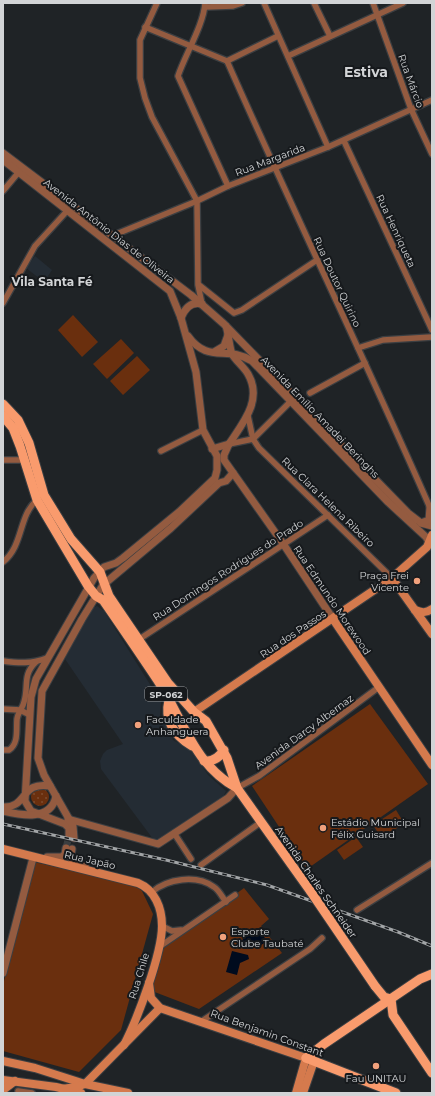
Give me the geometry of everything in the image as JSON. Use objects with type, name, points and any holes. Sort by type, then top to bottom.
[{"type":"main road","name":"Avenida Charles Schneider","points":[[3,404],[18,420],[29,443],[44,495],[77,547],[102,570],[103,585],[138,640],[168,683],[194,712],[206,722],[224,750],[237,788],[376,987],[384,997],[391,999]]},
{"type":"main road","name":"Avenida Charles Schneider","points":[[3,416],[13,428],[37,500],[88,586],[96,596],[103,600],[170,700],[194,747],[204,761],[218,776],[237,788]]},
{"type":"main road","name":"Rua dos Passos","points":[[194,712],[392,578],[427,547],[430,538]]},
{"type":"main road","points":[[78,568],[82,562],[89,559]]},
{"type":"main road","points":[[392,578],[432,634]]},
{"type":"main road","points":[[415,610],[421,613],[428,612],[432,609]]},
{"type":"main road","name":"Rua Edmundo Morewood","points":[[333,619],[431,762]]},
{"type":"main road","name":"SP-062","points":[[170,700],[167,715],[169,721],[179,735],[194,747]]},
{"type":"main road","name":"SP-062","points":[[185,730],[188,720],[194,712]]},
{"type":"main road","points":[[204,761],[213,761],[218,758],[224,750]]},
{"type":"main road","name":"Rua Japão","points":[[7,850],[33,858],[104,873],[138,883],[145,886],[152,892]]},
{"type":"main road","name":"Rua Chile","points":[[124,1045],[132,1029],[159,947],[162,926],[160,910],[152,892]]},
{"type":"main road","points":[[296,1093],[311,1057],[379,1007],[420,979],[432,974]]},
{"type":"main road","points":[[149,980],[151,998],[160,1008]]},
{"type":"main road","name":"Avenida Charles Schneider","points":[[376,987],[380,998],[379,1007]]},
{"type":"main road","points":[[391,999],[393,1015],[432,1073]]},
{"type":"main road","name":"Rua Chile","points":[[85,1084],[160,1008]]},
{"type":"main road","name":"Rua Benjamin Constant","points":[[160,1008],[311,1057],[396,1093]]},
{"type":"main road","points":[[303,1093],[311,1057]]},
{"type":"main road","points":[[3,1061],[35,1068],[85,1084],[128,1093]]},
{"type":"main road","points":[[3,1080],[81,1093]]},
{"type":"main road","points":[[3,1090],[15,1081]]},
{"type":"main road","points":[[58,1090],[76,1088],[85,1084]]},
{"type":"street","points":[[157,3],[140,40],[140,78],[152,117],[197,201],[198,285],[202,304]]},
{"type":"street","points":[[228,186],[178,76],[183,59],[191,45],[205,5],[233,6],[242,3]]},
{"type":"street","points":[[264,3],[328,147]]},
{"type":"street","points":[[314,3],[330,36]]},
{"type":"street","name":"Rua Márcio","points":[[373,3],[411,109],[432,154]]},
{"type":"street","points":[[288,56],[403,3]]},
{"type":"street","points":[[145,27],[227,61],[278,36]]},
{"type":"street","name":"Rua Doutor Quirino","points":[[227,61],[274,168],[365,363],[431,510]]},
{"type":"street","name":"Rua Margarida","points":[[114,235],[197,201],[228,186],[344,141],[432,100]]},
{"type":"street","name":"Rua Henriqueta","points":[[344,141],[432,330]]},
{"type":"street","points":[[3,152],[114,235],[202,304],[224,324],[408,514],[421,523],[432,526]]},
{"type":"street","name":"Avenida Antônio Dias de Oliveira","points":[[3,160],[165,286],[173,296],[181,318],[196,372],[203,430],[218,461],[214,478]]},
{"type":"street","points":[[3,191],[18,173]]},
{"type":"street","points":[[3,303],[35,246],[67,211]]},
{"type":"street","points":[[198,285],[234,313],[242,310],[317,260]]},
{"type":"street","points":[[181,318],[186,308],[192,304],[202,304]]},
{"type":"street","points":[[224,324],[228,333],[232,354],[248,374],[252,383],[254,399],[248,416],[229,444]]},
{"type":"street","points":[[184,331],[198,347],[210,353],[219,351],[224,346],[228,333]]},
{"type":"street","points":[[358,348],[383,340],[432,337]]},
{"type":"street","name":"Avenida Emílio Amadei Beringhs","points":[[210,353],[232,354],[252,361],[382,496],[426,537],[430,538]]},
{"type":"street","points":[[310,393],[365,363]]},
{"type":"street","points":[[212,449],[253,438],[292,402]]},
{"type":"street","points":[[248,416],[253,438]]},
{"type":"street","points":[[161,451],[203,430]]},
{"type":"street","name":"Rua Clara Helena Ribeiro","points":[[253,438],[259,448],[392,578]]},
{"type":"street","name":"Rua Edmundo Morewood","points":[[229,444],[224,457],[232,471],[284,545],[333,619]]},
{"type":"street","points":[[3,460],[24,460]]},
{"type":"street","points":[[222,470],[232,471],[226,481],[219,483],[171,528],[103,585],[67,646],[41,695],[38,758],[40,766],[50,786],[73,826],[71,837],[69,828],[65,824],[31,811],[27,806],[24,796],[30,715],[34,687],[47,658],[88,586],[102,570],[116,563],[179,512],[222,470]]},
{"type":"street","points":[[3,562],[13,552],[28,510],[37,500]]},
{"type":"street","points":[[421,523],[429,520],[431,510]]},
{"type":"street","name":"Rua Domingos Rodrigues do Prado","points":[[138,640],[328,515]]},
{"type":"street","points":[[60,637],[61,643],[67,646]]},
{"type":"street","points":[[3,661],[19,663],[36,662],[47,658],[52,660],[56,666]]},
{"type":"street","points":[[3,750],[9,750],[15,744],[17,717],[24,701],[27,674],[29,669],[36,662]]},
{"type":"street","points":[[19,663],[27,674]]},
{"type":"street","name":"Avenida Darcy Albernaz","points":[[237,788],[259,776],[379,687]]},
{"type":"street","points":[[3,708],[20,710],[30,715]]},
{"type":"street","points":[[3,807],[15,805],[37,784],[50,786]]},
{"type":"street","points":[[68,819],[156,844],[228,798],[237,788]]},
{"type":"street","points":[[3,811],[29,816],[38,814],[50,807],[56,796]]},
{"type":"street","points":[[201,865],[260,822]]},
{"type":"street","points":[[174,833],[191,859]]},
{"type":"street","points":[[7,850],[57,858],[65,854],[69,848],[72,860],[104,873]]},
{"type":"street","points":[[3,973],[4,961],[33,858]]},
{"type":"street","points":[[357,910],[432,862]]},
{"type":"street","points":[[152,892],[160,885],[171,880],[192,880],[207,883],[216,888],[226,902]]},
{"type":"street","points":[[159,947],[235,895]]},
{"type":"street","points":[[162,926],[172,931],[183,930]]},
{"type":"street","points":[[202,1021],[310,949],[322,938]]},
{"type":"street","points":[[18,1091],[32,1093]]},
{"type":"shaded area","points":[[35,256],[52,270],[44,282],[26,268]]},
{"type":"shaded area","points":[[73,315],[98,342],[82,357],[58,330]]},
{"type":"shaded area","points":[[121,339],[134,353],[107,379],[93,364]]},
{"type":"shaded area","points":[[137,356],[150,370],[123,395],[110,381]]},
{"type":"shaded area","name":"Faculdade Anhanguera","points":[[97,606],[104,611],[161,702],[160,716],[169,727],[173,740],[192,751],[208,775],[226,791],[223,797],[156,843],[101,769],[100,761],[103,754],[107,750],[123,744],[65,659],[88,613],[92,608]]},
{"type":"shaded area","name":"Estádio Municipal Félix Guisard","points":[[370,704],[428,784],[307,869],[252,786]]},
{"type":"shaded area","points":[[40,788],[46,791],[49,797],[46,803],[40,806],[34,803],[31,797],[34,791]]},
{"type":"shaded area","points":[[396,810],[404,823],[382,839],[373,825]]},
{"type":"shaded area","points":[[356,837],[363,847],[344,860],[337,850]]},
{"type":"shaded area","points":[[34,862],[134,884],[142,891],[153,914],[121,1030],[79,1072],[3,1051],[3,985]]},
{"type":"shaded area","name":"Esporte Clube Taubaté","points":[[244,888],[269,919],[261,926],[282,953],[199,1009],[152,991],[161,949]]},
{"type":"water","points":[[258,928],[267,941],[257,948],[238,943]]},
{"type":"water","points":[[232,951],[248,955],[249,959],[240,963],[237,975],[226,972]]},
{"type":"tunnel","points":[[66,848],[69,836]]},
{"type":"railway","points":[[3,824],[166,860],[267,885],[398,932],[432,946]]},
{"type":"place","name":"Praça Frei Vicente","points":[[417,581]]},
{"type":"place","name":"Faculdade Anhanguera","points":[[138,725]]},
{"type":"place","name":"Estádio Municipal Félix Guisard","points":[[323,828]]},
{"type":"place","name":"Esporte Clube Taubaté","points":[[223,937]]},
{"type":"place","name":"Fau UNITAU","points":[[376,1066]]},
{"type":"district","name":"Estiva","points":[[366,72]]},
{"type":"district","name":"Vila Santa Fé","points":[[52,281]]}]
